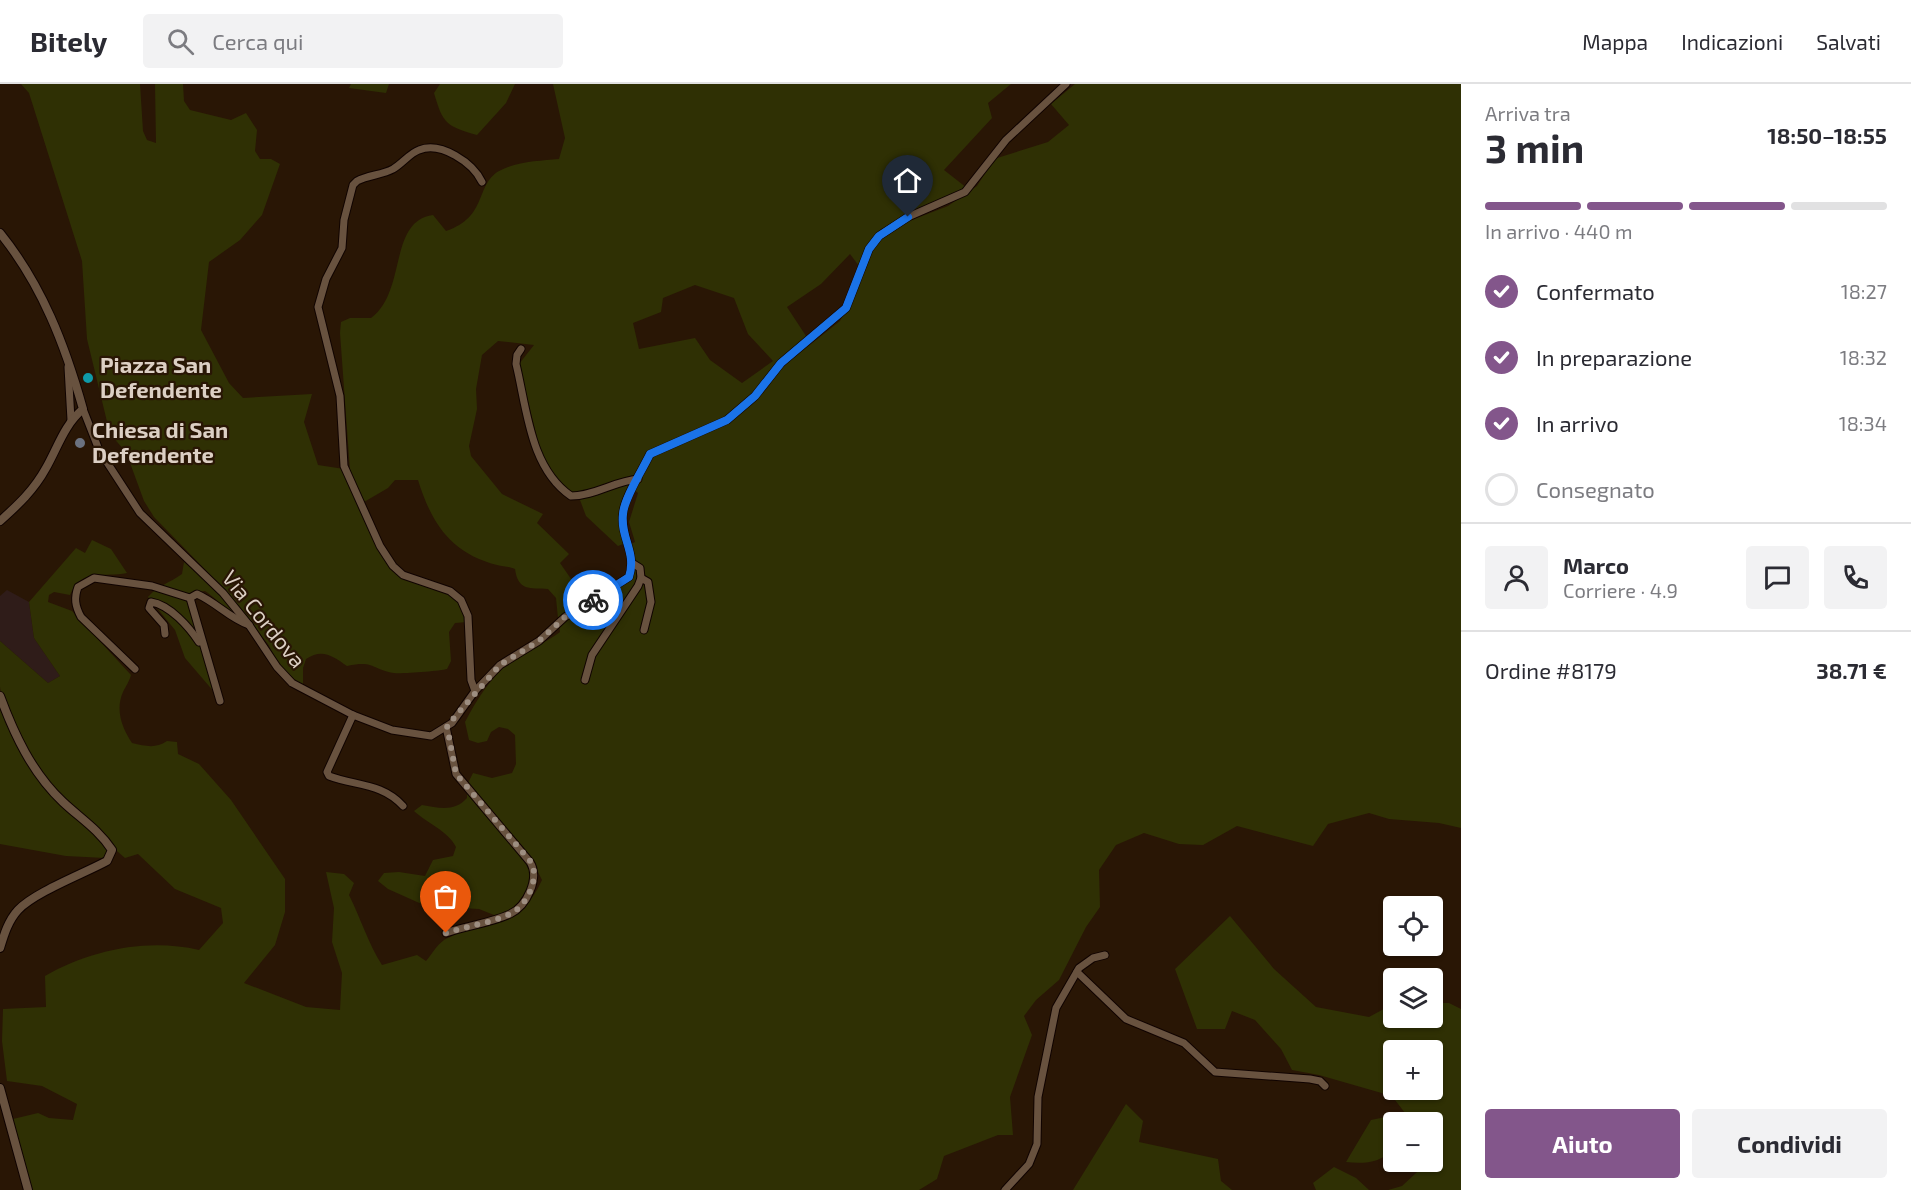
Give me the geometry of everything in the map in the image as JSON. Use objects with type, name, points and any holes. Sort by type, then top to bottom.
[{"type":"street","points":[[446,933],[512,914],[533,885],[535,877],[535,870],[531,862],[456,774],[447,726],[452,723],[475,691],[500,665],[539,641],[565,617],[629,577],[632,563],[624,533],[623,512],[650,454],[727,420],[755,396],[781,363],[846,308],[869,249],[879,236],[908,217],[965,192],[1006,140],[1066,84]]},
{"type":"street","points":[[475,691],[471,680],[468,616],[461,600],[450,591],[403,575],[393,566],[384,554],[361,499],[349,479],[344,466],[340,396],[318,307],[326,279],[342,248],[344,220],[353,185],[390,170],[418,150],[427,148],[464,160],[476,169],[482,182]]},
{"type":"street","points":[[0,233],[45,303],[67,352],[83,409],[71,420],[46,469],[25,499],[0,521]]},
{"type":"street","points":[[521,349],[517,355],[516,364],[538,455],[546,472],[571,496],[591,493],[623,480],[638,479]]},
{"type":"street","points":[[67,352],[71,420]]},
{"type":"street","name":"Via Cordova","points":[[83,409],[99,450],[140,513],[223,593],[249,625],[277,667],[292,683],[354,715],[392,730],[431,736],[447,726]]},
{"type":"street","points":[[585,680],[592,654],[623,610],[641,578],[640,568],[632,563]]},
{"type":"street","points":[[135,669],[81,616],[76,608],[78,587],[94,578],[152,586],[190,598],[197,594],[222,608],[228,615],[249,625]]},
{"type":"street","points":[[641,578],[648,582],[651,602],[644,630]]},
{"type":"street","points":[[190,598],[220,701]]},
{"type":"street","points":[[165,634],[164,625],[149,608],[151,602],[160,604],[177,617],[203,646]]},
{"type":"street","points":[[0,696],[13,731],[36,770],[61,800],[102,835],[112,850],[107,861],[18,910],[7,927],[0,948]]},
{"type":"street","points":[[354,715],[327,772],[329,776],[382,789],[392,794],[403,806]]},
{"type":"street","points":[[1005,1190],[1029,1164],[1037,1144],[1038,1097],[1056,1008],[1077,972],[1094,958],[1106,955]]},
{"type":"street","points":[[1077,972],[1126,1019],[1184,1043],[1215,1072],[1310,1079],[1320,1081],[1325,1086]]},
{"type":"street","points":[[0,1088],[28,1190]]},
{"type":"shaded area","points":[[21,84],[140,84],[143,131],[147,140],[156,143],[155,84],[183,84],[184,101],[190,110],[231,120],[246,113],[257,130],[255,151],[260,159],[271,159],[280,164],[262,215],[240,240],[209,262],[201,330],[229,383],[243,398],[312,394],[304,422],[318,465],[344,469],[392,567],[449,592],[459,601],[467,622],[455,623],[449,632],[451,661],[447,669],[394,673],[363,664],[347,666],[332,656],[317,654],[306,659],[303,668],[303,688],[279,664],[268,644],[225,590],[154,517],[144,501],[126,452],[110,434],[87,339],[82,261],[29,93]]},
{"type":"shaded area","points":[[351,84],[389,84],[386,93],[349,88]]},
{"type":"shaded area","points":[[440,84],[515,84],[506,103],[477,135],[452,126],[443,118],[434,93]]},
{"type":"shaded area","points":[[553,84],[1011,84],[988,103],[992,118],[944,170],[967,188],[881,229],[871,241],[859,266],[850,254],[821,284],[787,307],[808,339],[780,361],[758,386],[840,321],[858,288],[874,248],[885,235],[899,225],[948,206],[977,186],[994,159],[1048,142],[1069,125],[1051,104],[1075,84],[1461,84],[1461,828],[1439,823],[1389,819],[1369,813],[1328,824],[1313,846],[1237,826],[1203,845],[1179,844],[1144,833],[1116,845],[1099,870],[1100,907],[1086,927],[1059,980],[1036,1000],[1024,1016],[1032,1035],[1010,1097],[1013,1135],[998,1135],[944,1156],[937,1179],[919,1190],[32,1190],[13,1119],[38,1113],[49,1118],[73,1120],[77,1104],[42,1086],[7,1081],[2,1041],[3,1009],[46,1007],[45,976],[81,959],[140,946],[159,945],[199,950],[223,923],[221,908],[175,889],[138,854],[125,858],[73,810],[30,755],[18,735],[1,694],[0,641],[48,683],[60,676],[34,638],[29,602],[76,548],[85,553],[92,540],[111,549],[127,573],[87,577],[80,580],[70,595],[54,592],[49,595],[48,602],[72,611],[131,675],[123,692],[120,712],[125,731],[132,743],[150,746],[167,741],[177,742],[178,754],[199,764],[231,800],[285,879],[285,912],[275,945],[244,983],[306,1007],[340,1010],[342,973],[332,942],[334,908],[326,872],[344,874],[354,883],[349,895],[382,965],[417,955],[426,961],[445,940],[512,916],[533,897],[542,880],[533,862],[467,785],[473,773],[492,778],[512,773],[516,764],[515,735],[508,729],[499,727],[491,732],[487,741],[478,743],[469,740],[465,722],[486,687],[507,665],[555,636],[560,632],[559,624],[634,575],[635,556],[631,544],[635,542],[629,522],[638,493],[630,487],[619,515],[623,544],[618,546],[586,516],[580,500],[583,494],[572,495],[547,472],[519,364],[534,345],[498,341],[482,355],[476,389],[477,409],[469,446],[471,456],[502,494],[543,514],[537,523],[569,554],[560,563],[585,599],[558,618],[556,598],[548,589],[526,587],[519,581],[515,569],[481,560],[455,544],[436,522],[418,480],[395,480],[388,488],[364,502],[350,470],[340,333],[341,322],[350,318],[371,318],[382,306],[390,292],[403,243],[409,230],[419,220],[433,215],[446,231],[459,225],[475,210],[487,184],[499,171],[513,165],[559,159],[565,138]],"holes":[[[695,285],[734,298],[748,334],[773,361],[742,383],[710,360],[695,338],[639,349],[633,323],[661,312],[663,298]]]},
{"type":"shaded area","points":[[184,562],[221,594],[239,617],[205,591],[192,593],[188,600],[215,693],[185,658],[175,630],[148,597],[182,574]]},
{"type":"shaded area","points":[[7,590],[29,602],[34,638],[60,676],[48,683],[0,641],[0,596]]},
{"type":"shaded area","points":[[0,703],[33,771],[100,837],[110,851],[105,858],[66,856],[0,844]]},
{"type":"shaded area","points":[[467,791],[533,872],[528,889],[511,912],[494,915],[479,909],[426,906],[388,889],[378,881],[384,873],[399,872],[425,876],[433,860],[453,856],[456,847],[452,841],[414,811],[422,805],[452,807],[467,798]]},
{"type":"shaded area","points":[[1230,916],[1274,969],[1316,1007],[1369,1017],[1383,1009],[1383,1028],[1443,1028],[1443,1003],[1449,1003],[1461,1009],[1461,1190],[1388,1190],[1402,1186],[1417,1172],[1443,1172],[1443,1112],[1404,1112],[1395,1100],[1443,1100],[1443,1040],[1383,1040],[1383,1093],[1319,1075],[1292,1070],[1281,1049],[1255,1020],[1232,1011],[1225,1029],[1197,1029],[1175,969]]},
{"type":"shaded area","points":[[1126,1104],[1143,1121],[1139,1142],[1218,1159],[1221,1181],[1232,1190],[1073,1190]]},
{"type":"shaded area","points":[[1383,1118],[1383,1157],[1372,1162],[1346,1162],[1371,1120]]},
{"type":"shaded area","points":[[1334,1167],[1356,1178],[1369,1190],[1316,1190],[1313,1183]]},
{"type":"way so far","points":[[446,933],[512,914],[533,885],[535,877],[535,870],[531,862],[456,774],[447,726],[452,723],[475,691],[500,665],[539,641],[565,617],[593,600]]},
{"type":"place","name":"Piazza San Defendente","points":[[88,378]]},
{"type":"place","name":"Chiesa di San Defendente","points":[[80,443]]},
{"type":"route","points":[[593,600],[629,577],[632,557],[624,533],[623,512],[650,454],[727,420],[755,396],[781,363],[846,308],[869,249],[891,226],[908,217]]}]
